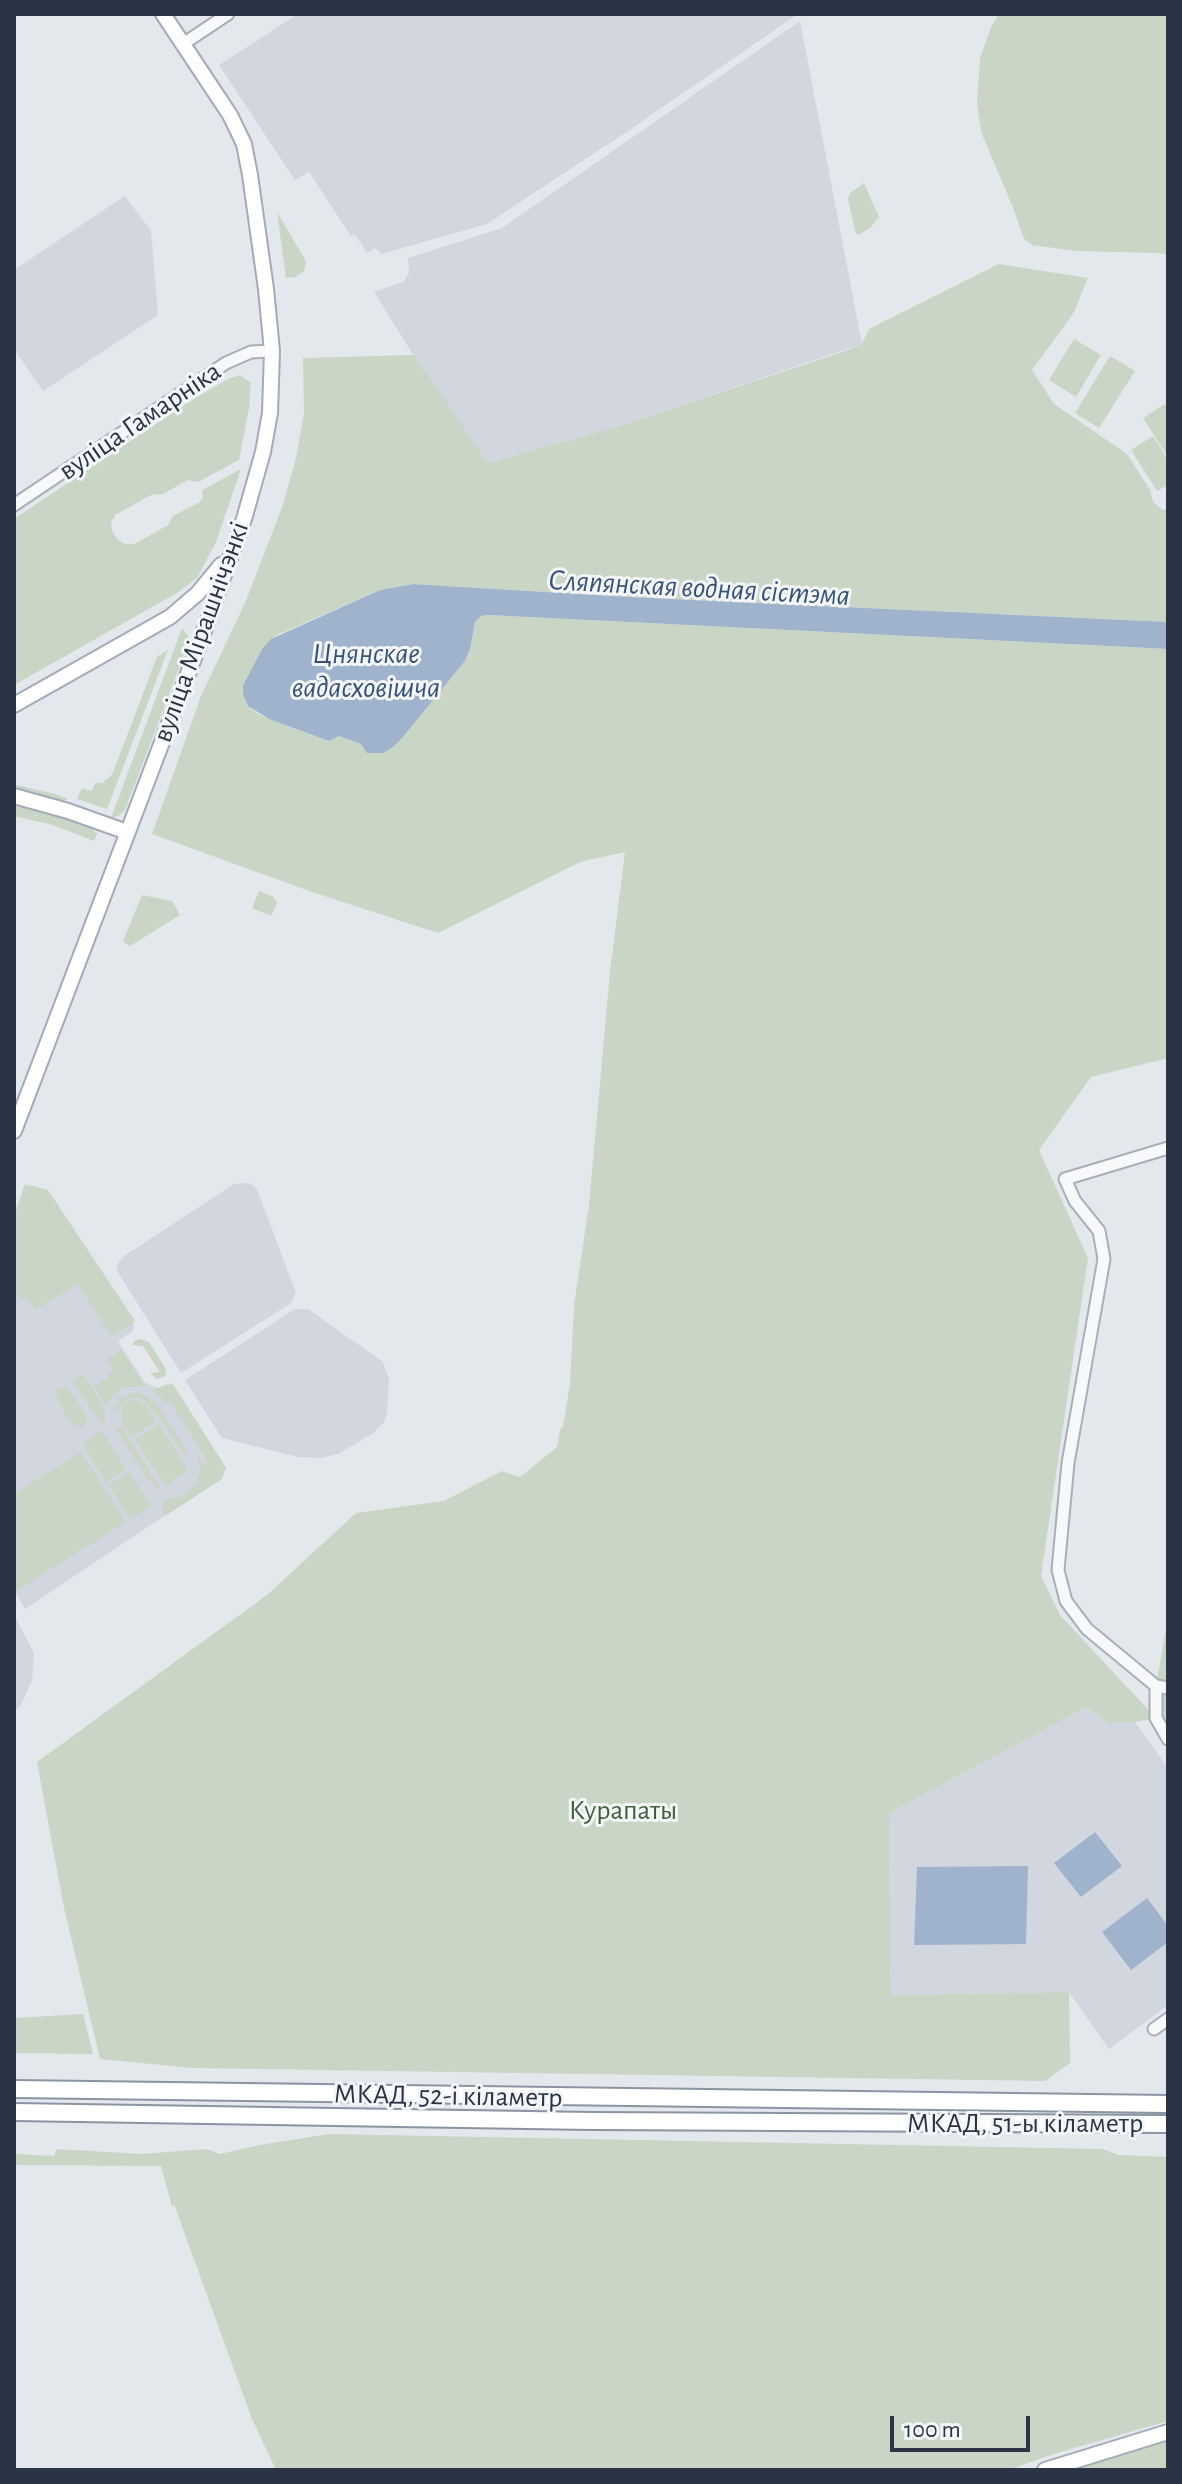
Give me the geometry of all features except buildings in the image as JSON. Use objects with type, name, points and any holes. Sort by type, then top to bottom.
[{"type":"highway","name":"МКАД, 52-і кіламетр","points":[[14,2089],[883,2101]]},
{"type":"highway","points":[[1149,2104],[1168,2095]]},
{"type":"highway","name":"МКАД, 51-ы кіламетр","points":[[883,2101],[1168,2104]]},
{"type":"highway","name":"МКАД, 52-і кіламетр","points":[[14,2112],[883,2123]]},
{"type":"highway","name":"МКАД, 51-ы кіламетр","points":[[883,2123],[1168,2124]]},
{"type":"main road","name":"вуліца Мірашнічэнкі","points":[[14,1131],[199,645],[263,452],[270,413],[272,351],[244,144],[230,115],[163,14]]},
{"type":"main road","points":[[14,705],[170,617],[205,586],[233,548]]},
{"type":"main road","points":[[170,617],[186,612],[196,618],[199,645]]},
{"type":"main road","points":[[14,796],[127,832]]},
{"type":"main road","points":[[1045,2470],[1168,2432]]},
{"type":"street","points":[[183,44],[228,14]]},
{"type":"street","name":"вуліца Гамарніка","points":[[14,505],[226,363],[251,352],[272,351]]},
{"type":"street","points":[[1168,1148],[1065,1179],[1075,1201],[1099,1231],[1104,1259],[1068,1463],[1058,1558],[1059,1580],[1066,1601],[1087,1629],[1162,1687],[1156,1718],[1168,1739]]},
{"type":"street","points":[[1154,2029],[1168,2019]]},
{"type":"shaded area","points":[[298,14],[798,14],[487,224],[381,254],[376,248],[367,253],[355,234],[351,236],[309,172],[295,180],[219,65]]},
{"type":"shaded area","points":[[800,21],[862,344],[623,425],[488,463],[421,367],[374,292],[403,282],[409,273],[408,258],[502,228]]},
{"type":"shaded area","points":[[125,196],[151,231],[158,315],[43,391],[14,349],[14,270]]},
{"type":"shaded area","points":[[244,1183],[257,1189],[296,1293],[291,1303],[181,1373],[116,1269],[124,1256],[234,1184]]},
{"type":"shaded area","points":[[47,1192],[134,1325],[133,1331],[118,1341],[144,1382],[157,1388],[171,1383],[223,1463],[221,1478],[25,1609],[14,1590],[14,1234]]},
{"type":"shaded area","points":[[295,1309],[308,1309],[383,1362],[389,1380],[384,1422],[372,1434],[338,1454],[320,1458],[298,1457],[222,1438],[185,1380]]},
{"type":"shaded area","points":[[14,1615],[34,1653],[32,1681],[19,1708],[14,1711]]},
{"type":"shaded area","points":[[1087,1707],[1108,1723],[1135,1722],[1168,1768],[1168,2005],[1109,2049],[1069,1992],[891,1995],[889,1813]]},
{"type":"green space","points":[[999,14],[1168,14],[1168,255],[1076,251],[1032,245],[1024,239],[981,132],[977,103],[980,58]]},
{"type":"green space","points":[[864,183],[879,217],[870,228],[856,234],[848,199],[850,193]]},
{"type":"green space","points":[[277,212],[306,261],[304,271],[295,277],[286,278]]},
{"type":"green space","name":"Курапаты","points":[[999,264],[1088,278],[1073,314],[1032,370],[1054,404],[1127,454],[1150,490],[1153,502],[1163,510],[1168,509],[1168,622],[413,584],[380,590],[277,635],[262,649],[242,690],[251,709],[262,716],[329,741],[339,736],[361,744],[396,743],[465,661],[475,622],[481,616],[488,615],[1168,649],[1168,1058],[1091,1077],[1039,1150],[1088,1258],[1041,1576],[1060,1615],[1155,1717],[1156,1686],[1168,1618],[1168,1739],[1156,1718],[1108,1723],[1087,1707],[889,1813],[891,1995],[1069,1992],[1070,2063],[1045,2081],[192,2068],[100,2059],[64,1908],[37,1762],[267,1595],[356,1513],[444,1501],[502,1471],[520,1477],[557,1447],[570,1384],[574,1305],[589,1205],[610,972],[625,852],[580,862],[438,933],[312,892],[152,834],[201,696],[245,603],[283,505],[304,413],[303,358],[414,355],[488,463],[623,425],[845,351],[862,344],[869,329]]},
{"type":"green space","points":[[1074,339],[1101,355],[1076,397],[1049,380]]},
{"type":"green space","points":[[1110,356],[1135,371],[1099,428],[1075,413]]},
{"type":"green space","points":[[240,375],[251,383],[239,460],[198,482],[188,480],[161,495],[153,494],[115,515],[111,523],[118,540],[134,544],[168,525],[173,516],[200,502],[202,490],[241,469],[216,542],[197,578],[177,593],[14,685],[14,519],[187,403]]},
{"type":"green space","points":[[1165,404],[1168,409],[1168,457],[1143,418]]},
{"type":"green space","points":[[1153,436],[1168,460],[1168,485],[1157,491],[1131,450]]},
{"type":"green space","points":[[182,628],[189,642],[125,810],[111,818]]},
{"type":"green space","points":[[168,650],[107,809],[77,799],[82,788],[92,791],[95,783],[102,783],[112,775],[157,657]]},
{"type":"green space","points":[[16,785],[68,799],[62,802],[17,791]]},
{"type":"green space","points":[[14,806],[44,811],[89,826],[97,834],[94,841],[53,825],[14,816]]},
{"type":"green space","points":[[259,891],[274,897],[277,903],[271,916],[252,908]]},
{"type":"green space","points":[[142,895],[172,901],[180,915],[130,946],[123,941]]},
{"type":"green space","points":[[25,1184],[48,1190],[135,1321],[111,1336],[78,1284],[36,1310],[30,1302],[20,1297],[14,1288],[14,1215]]},
{"type":"green space","points":[[140,1339],[149,1342],[166,1369],[165,1376],[157,1379],[150,1373],[160,1372],[143,1346],[132,1345]]},
{"type":"green space","points":[[121,1350],[145,1386],[124,1387],[113,1395],[106,1406],[93,1384],[97,1386],[102,1380],[108,1380],[107,1375],[114,1371],[107,1359]]},
{"type":"green space","points":[[83,1374],[105,1409],[104,1425],[73,1381]]},
{"type":"green space","points":[[173,1384],[226,1468],[222,1479],[165,1516],[162,1513],[165,1499],[182,1497],[196,1484],[200,1472],[197,1455],[203,1464],[207,1461],[170,1401],[166,1403],[153,1390]]},
{"type":"green space","points":[[65,1387],[87,1417],[86,1424],[81,1428],[72,1424],[56,1398],[57,1390]]},
{"type":"green space","points":[[137,1392],[155,1401],[188,1452],[183,1454],[143,1399],[129,1398],[118,1410],[113,1408],[121,1397]]},
{"type":"green space","points":[[134,1400],[144,1403],[157,1421],[131,1437],[122,1423],[121,1412],[126,1403]]},
{"type":"green space","points":[[159,1424],[188,1471],[165,1486],[135,1440]]},
{"type":"green space","points":[[115,1427],[123,1429],[162,1491],[146,1477]]},
{"type":"green space","points":[[102,1431],[126,1469],[106,1482],[82,1444]]},
{"type":"green space","points":[[81,1452],[126,1522],[16,1591],[14,1494]]},
{"type":"green space","points":[[129,1472],[151,1506],[130,1519],[109,1485]]},
{"type":"green space","points":[[83,2014],[93,2054],[14,2053],[14,2018]]},
{"type":"green space","points":[[329,2134],[1102,2149],[1119,2155],[1168,2157],[1168,2421],[1008,2470],[276,2470],[252,2419],[174,2204],[172,2207],[161,2166],[14,2165],[14,2154],[54,2156],[57,2149],[141,2154],[206,2149],[220,2154]]},
{"type":"green space","points":[[1168,2440],[1168,2470],[1071,2470],[1122,2452]]},
{"type":"water","name":"Цнянскае вадасховішча","points":[[413,584],[1168,622],[1168,649],[488,615],[481,616],[475,622],[465,661],[401,739],[383,753],[367,753],[361,744],[339,736],[329,741],[269,719],[248,706],[243,686],[262,649],[271,639],[380,590]]},
{"type":"water","points":[[1095,1832],[1122,1866],[1081,1897],[1054,1863]]},
{"type":"water","points":[[1028,1866],[1026,1944],[914,1945],[917,1867]]},
{"type":"water","points":[[1147,1898],[1168,1926],[1168,1942],[1131,1970],[1102,1932]]},
{"type":"water label","name":"Сляпянская водная сістэма","points":[[699,588]]}]
